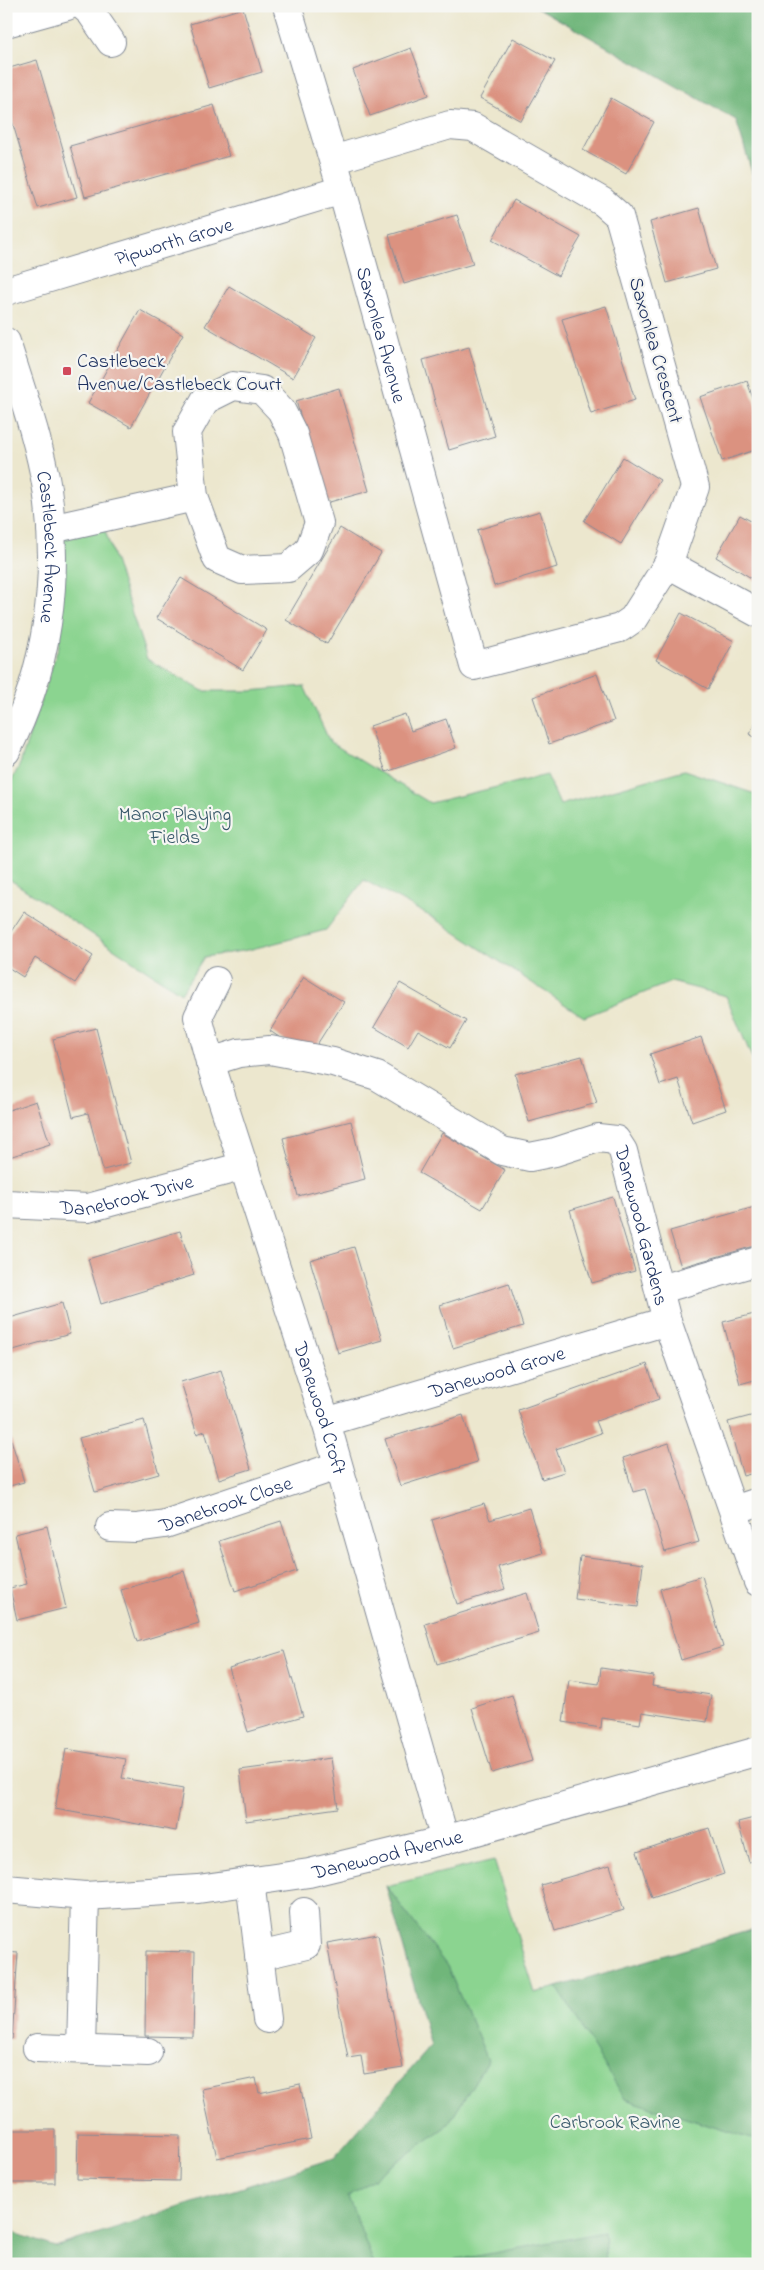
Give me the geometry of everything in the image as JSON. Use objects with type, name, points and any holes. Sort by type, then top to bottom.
[{"type":"street","points":[[6,24],[67,6]]},
{"type":"street","points":[[83,6],[91,13],[111,42]]},
{"type":"street","name":"Saxonlea Avenue","points":[[287,6],[342,190],[474,666]]},
{"type":"street","name":"Saxonlea Crescent","points":[[333,160],[450,125],[474,127],[604,202],[619,216],[695,487],[690,509],[668,564],[633,619],[620,628],[474,666]]},
{"type":"street","name":"Pipworth Grove","points":[[6,290],[342,190]]},
{"type":"street","name":"Castlebeck Avenue","points":[[6,342],[37,445],[46,488],[51,529],[52,576],[47,625],[40,664],[26,707],[6,751]]},
{"type":"street","points":[[233,386],[262,390],[282,410],[293,434],[320,523],[309,550],[288,568],[242,570],[217,559],[194,496],[187,432],[205,400],[233,386]]},
{"type":"street","points":[[51,529],[194,496]]},
{"type":"street","points":[[668,564],[758,613]]},
{"type":"street","name":"Danewood Croft","points":[[216,981],[198,1017],[210,1062],[326,1422],[445,1840]]},
{"type":"street","name":"Danewood Gardens","points":[[210,1062],[239,1053],[270,1050],[333,1062],[377,1076],[502,1150],[530,1157],[555,1152],[598,1138],[616,1140],[623,1151],[661,1289],[667,1321],[746,1506],[758,1582]]},
{"type":"street","name":"Danebrook Drive","points":[[6,1204],[88,1208],[244,1166]]},
{"type":"street","points":[[661,1289],[758,1261]]},
{"type":"street","name":"Danewood Grove","points":[[326,1422],[667,1321]]},
{"type":"street","name":"Danebrook Close","points":[[110,1528],[136,1528],[165,1524],[337,1466]]},
{"type":"street","name":"Danewood Avenue","points":[[6,1889],[85,1896],[198,1889],[309,1873],[445,1840],[758,1751]]},
{"type":"street","points":[[250,1882],[266,2018]]},
{"type":"street","points":[[81,2049],[85,1896]]},
{"type":"street","points":[[259,1956],[306,1945],[304,1912]]},
{"type":"street","points":[[37,2048],[148,2052]]},
{"type":"green space","points":[[535,6],[758,6],[758,192],[736,120]]},
{"type":"green space","name":"Manor Playing Fields","points":[[102,521],[147,659],[203,691],[250,691],[304,686],[330,742],[430,803],[547,775],[560,805],[684,770],[758,795],[758,1072],[726,996],[671,982],[584,1017],[435,919],[364,880],[326,930],[248,950],[204,957],[181,993],[6,877],[6,792],[20,764],[59,645],[65,531]]},
{"type":"green space","name":"Carbrook Ravine","points":[[494,1860],[535,1993],[557,1987],[559,1989],[758,1929],[758,2264],[6,2264],[337,2158],[434,2049],[392,1893],[386,1886]]},
{"type":"green space","points":[[386,1886],[447,1966],[488,2060],[448,2125],[348,2197],[374,2264],[6,2264],[6,2230],[55,2247],[334,2158],[431,2046]]},
{"type":"green space","points":[[758,1928],[758,2141],[625,2099],[557,1987]]},
{"type":"green space","points":[[604,2232],[606,2264],[436,2264]]},
{"type":"building","points":[[243,8],[262,72],[209,88],[190,24]]},
{"type":"building","points":[[513,38],[555,61],[521,121],[480,98]]},
{"type":"building","points":[[411,48],[429,95],[370,116],[353,70]]},
{"type":"building","points":[[37,60],[77,197],[38,208],[6,101],[6,69]]},
{"type":"building","points":[[611,98],[654,122],[626,174],[583,150]]},
{"type":"building","points":[[214,105],[229,156],[85,197],[70,146]]},
{"type":"building","points":[[514,200],[581,237],[558,276],[492,240]]},
{"type":"building","points":[[699,208],[716,269],[667,283],[650,222]]},
{"type":"building","points":[[457,215],[473,264],[404,284],[389,235]]},
{"type":"building","points":[[229,286],[316,338],[293,378],[205,326]]},
{"type":"building","points":[[606,306],[635,400],[591,414],[562,319]]},
{"type":"building","points":[[140,310],[183,334],[131,427],[88,403]]},
{"type":"building","points":[[469,347],[495,436],[449,450],[423,360]]},
{"type":"building","points":[[747,381],[758,413],[758,449],[722,461],[700,397]]},
{"type":"building","points":[[339,388],[369,491],[326,503],[296,401]]},
{"type":"building","points":[[623,457],[660,480],[621,544],[584,521]]},
{"type":"building","points":[[540,511],[557,567],[494,586],[477,530]]},
{"type":"building","points":[[740,515],[758,525],[758,582],[716,557]]},
{"type":"building","points":[[340,528],[381,553],[327,644],[286,620]]},
{"type":"building","points":[[181,578],[267,630],[243,670],[156,618]]},
{"type":"building","points":[[681,613],[734,641],[708,689],[656,660]]},
{"type":"building","points":[[597,674],[614,721],[549,744],[533,697]]},
{"type":"building","points":[[405,714],[411,731],[446,719],[456,748],[386,772],[370,726]]},
{"type":"building","points":[[758,718],[758,739],[749,734]]},
{"type":"building","points":[[24,912],[93,956],[75,983],[35,958],[23,977],[6,966],[6,939]]},
{"type":"building","points":[[304,977],[344,1002],[309,1057],[270,1031]]},
{"type":"building","points":[[400,983],[466,1021],[450,1048],[418,1030],[408,1047],[374,1027]]},
{"type":"building","points":[[96,1028],[131,1163],[103,1170],[88,1113],[73,1117],[53,1039]]},
{"type":"building","points":[[701,1037],[726,1110],[692,1122],[678,1079],[660,1085],[650,1054]]},
{"type":"building","points":[[582,1056],[597,1103],[529,1122],[515,1074]]},
{"type":"building","points":[[36,1101],[50,1144],[6,1158],[6,1111]]},
{"type":"building","points":[[351,1121],[365,1179],[298,1196],[283,1138]]},
{"type":"building","points":[[442,1133],[505,1170],[482,1209],[419,1173]]},
{"type":"building","points":[[613,1197],[635,1271],[592,1283],[570,1210]]},
{"type":"building","points":[[758,1206],[758,1245],[681,1267],[670,1231]]},
{"type":"building","points":[[180,1231],[194,1275],[101,1304],[88,1259]]},
{"type":"building","points":[[354,1247],[382,1340],[338,1353],[310,1260]]},
{"type":"building","points":[[509,1283],[523,1326],[453,1348],[440,1305]]},
{"type":"building","points":[[62,1303],[70,1334],[6,1352],[6,1319]]},
{"type":"building","points":[[758,1313],[758,1379],[740,1384],[723,1322]]},
{"type":"building","points":[[647,1364],[659,1399],[596,1421],[601,1433],[556,1449],[564,1472],[542,1479],[518,1410]]},
{"type":"building","points":[[221,1370],[251,1469],[219,1479],[205,1431],[197,1434],[181,1382]]},
{"type":"building","points":[[758,1414],[758,1472],[743,1476],[728,1422]]},
{"type":"building","points":[[463,1415],[477,1462],[400,1486],[385,1439]]},
{"type":"building","points":[[144,1420],[159,1474],[95,1492],[79,1438]]},
{"type":"building","points":[[6,1423],[24,1482],[6,1487]]},
{"type":"building","points":[[669,1443],[699,1542],[665,1552],[645,1489],[633,1492],[623,1458]]},
{"type":"building","points":[[484,1504],[490,1520],[529,1508],[543,1553],[498,1567],[505,1589],[457,1604],[432,1520]]},
{"type":"building","points":[[281,1521],[297,1571],[235,1591],[219,1541]]},
{"type":"building","points":[[47,1526],[66,1608],[17,1620],[10,1588],[27,1584],[15,1534]]},
{"type":"building","points":[[580,1556],[643,1564],[638,1607],[575,1599]]},
{"type":"building","points":[[184,1571],[199,1623],[137,1642],[121,1590]]},
{"type":"building","points":[[702,1576],[723,1647],[681,1660],[660,1589]]},
{"type":"building","points":[[527,1593],[539,1633],[437,1664],[425,1624]]},
{"type":"building","points":[[284,1651],[303,1716],[248,1732],[229,1668]]},
{"type":"building","points":[[601,1668],[654,1676],[652,1686],[711,1695],[707,1722],[642,1712],[640,1724],[602,1718],[601,1728],[563,1722],[569,1680],[599,1684]]},
{"type":"building","points":[[512,1695],[532,1761],[492,1773],[472,1708]]},
{"type":"building","points":[[66,1749],[126,1759],[122,1778],[183,1789],[176,1831],[55,1809]]},
{"type":"building","points":[[331,1758],[338,1808],[246,1821],[240,1770]]},
{"type":"building","points":[[758,1817],[758,1860],[749,1862],[738,1822]]},
{"type":"building","points":[[709,1828],[724,1874],[652,1898],[637,1852]]},
{"type":"building","points":[[610,1865],[624,1910],[555,1931],[541,1885]]},
{"type":"building","points":[[378,1934],[403,2068],[364,2074],[361,2056],[348,2058],[327,1943]]},
{"type":"building","points":[[146,1951],[195,1952],[193,2037],[145,2036]]},
{"type":"building","points":[[6,1952],[18,1953],[12,2039],[6,2039]]},
{"type":"building","points":[[256,2078],[259,2093],[300,2084],[311,2139],[217,2158],[202,2089]]},
{"type":"building","points":[[6,2130],[55,2130],[55,2183],[6,2183]]},
{"type":"building","points":[[78,2133],[180,2135],[179,2181],[77,2179]]},
{"type":"place","name":"Castlebeck Avenue/Castlebeck Court","points":[[67,371]]}]
